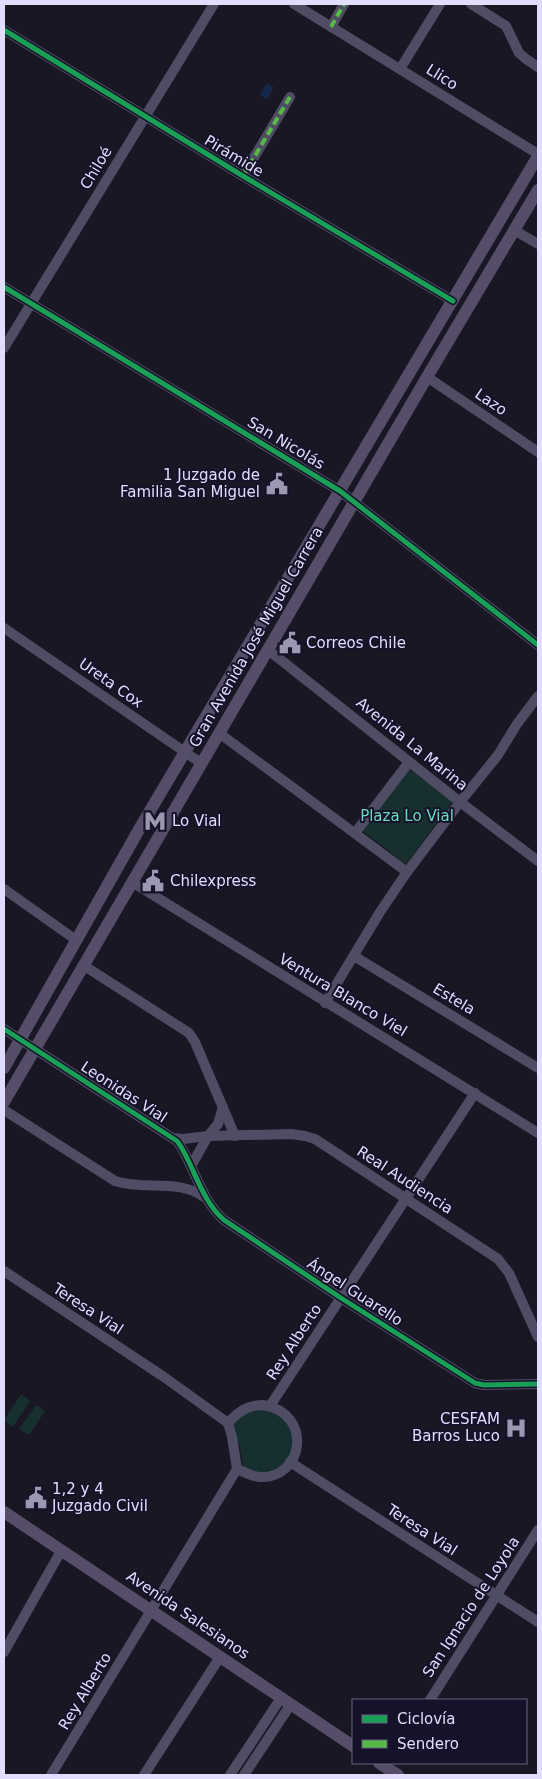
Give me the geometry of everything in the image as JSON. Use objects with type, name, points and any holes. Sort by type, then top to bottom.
[{"type":"main road","name":"Gran Avenida José Miguel Carrera","points":[[4,1068],[141,826],[538,155]]},
{"type":"main road","name":"Gran Avenida José Miguel Carrera","points":[[4,1102],[427,376],[538,190]]},
{"type":"main road","points":[[452,301],[469,306]]},
{"type":"main road","name":"Avenida Salesianos","points":[[4,1512],[352,1745]]},
{"type":"main road","points":[[384,1767],[398,1775]]},
{"type":"street","name":"Chiloé","points":[[4,348],[214,4]]},
{"type":"street","name":"Llico","points":[[294,4],[538,155]]},
{"type":"street","points":[[331,26],[344,4]]},
{"type":"street","points":[[400,69],[440,4]]},
{"type":"street","points":[[471,4],[506,26],[519,53],[538,67]]},
{"type":"street","name":"Pirámide","points":[[4,30],[452,301]]},
{"type":"street","name":"Pirámide","points":[[243,176],[290,97]]},
{"type":"street","points":[[514,230],[538,244]]},
{"type":"street","name":"San Nicolás","points":[[4,287],[340,490],[538,645]]},
{"type":"street","name":"Lazo","points":[[427,376],[538,452]]},
{"type":"street","name":"Ureta Cox","points":[[4,628],[201,763]]},
{"type":"street","name":"Avenida La Marina","points":[[267,650],[538,861]]},
{"type":"street","points":[[325,1002],[408,872],[498,755],[517,724],[538,696]]},
{"type":"street","points":[[219,733],[408,872]]},
{"type":"street","points":[[355,833],[409,762]]},
{"type":"street","name":"Ventura Blanco Viel","points":[[132,882],[538,1133]]},
{"type":"street","points":[[4,890],[76,940]]},
{"type":"street","name":"Estela","points":[[354,956],[538,1068]]},
{"type":"street","points":[[83,965],[189,1033],[195,1042],[235,1136]]},
{"type":"street","name":"Leonidas Vial","points":[[4,1029],[172,1138],[180,1144],[191,1166]]},
{"type":"street","name":"Rey Alberto","points":[[270,1406],[475,1093]]},
{"type":"street","points":[[191,1166],[208,1136],[218,1124],[223,1107]]},
{"type":"street","name":"Ángel Guarello","points":[[4,1110],[115,1181],[136,1186],[181,1186],[190,1188],[205,1198]]},
{"type":"street","name":"Real Audiencia","points":[[235,1136],[291,1134],[315,1139],[498,1260],[509,1273],[538,1337]]},
{"type":"street","name":"Leonidas Vial","points":[[172,1138],[235,1136]]},
{"type":"street","name":"Ángel Guarello","points":[[191,1166],[205,1198],[224,1220],[341,1298],[475,1383],[484,1385],[537,1382]]},
{"type":"street","name":"Teresa Vial","points":[[4,1271],[164,1377],[228,1423]]},
{"type":"street","points":[[250,1406],[270,1406],[281,1410],[296,1429],[297,1445],[290,1462],[280,1472],[265,1477],[249,1475],[237,1469],[228,1423],[236,1414],[250,1406]]},
{"type":"street","name":"Teresa Vial","points":[[290,1462],[538,1622]]},
{"type":"street","name":"Rey Alberto","points":[[51,1775],[237,1469]]},
{"type":"street","name":"San Ignacio de Loyola","points":[[431,1699],[538,1530]]},
{"type":"street","points":[[4,1652],[61,1551]]},
{"type":"street","points":[[144,1775],[220,1657]]},
{"type":"street","points":[[230,1775],[286,1701]]},
{"type":"street","points":[[244,1775],[286,1701]]},
{"type":"green space","name":"Plaza Lo Vial","points":[[408,768],[453,801],[406,864],[361,830]]},
{"type":"green space","points":[[21,1394],[30,1401],[13,1427],[4,1420]]},
{"type":"green space","points":[[36,1405],[45,1411],[29,1435],[19,1429]]},
{"type":"green space","points":[[265,1408],[286,1419],[295,1441],[287,1463],[267,1475],[243,1469],[240,1447],[232,1428],[236,1417],[242,1412]]},
{"type":"water","points":[[267,83],[274,87],[267,100],[260,95]]},
{"type":"marked path","points":[[331,27],[344,4]]},
{"type":"marked path","points":[[243,176],[290,97]]},
{"type":"cycle path","points":[[4,30],[453,301]]},
{"type":"cycle path","points":[[4,287],[340,491],[538,645]]},
{"type":"cycle path","points":[[4,1029],[177,1141],[207,1199],[224,1220],[341,1298],[475,1383],[484,1385],[538,1384]]},
{"type":"place","name":"1 Juzgado de Familia San Miguel","points":[[277,484]]},
{"type":"place","name":"Correos Chile","points":[[290,643]]},
{"type":"place","name":"Lo Vial","points":[[155,821]]},
{"type":"place","name":"Chilexpress","points":[[153,881]]},
{"type":"place","name":"CESFAM Barros Luco","points":[[516,1428]]},
{"type":"place","name":"1,2 y 4 Juzgado Civil","points":[[36,1498]]}]
